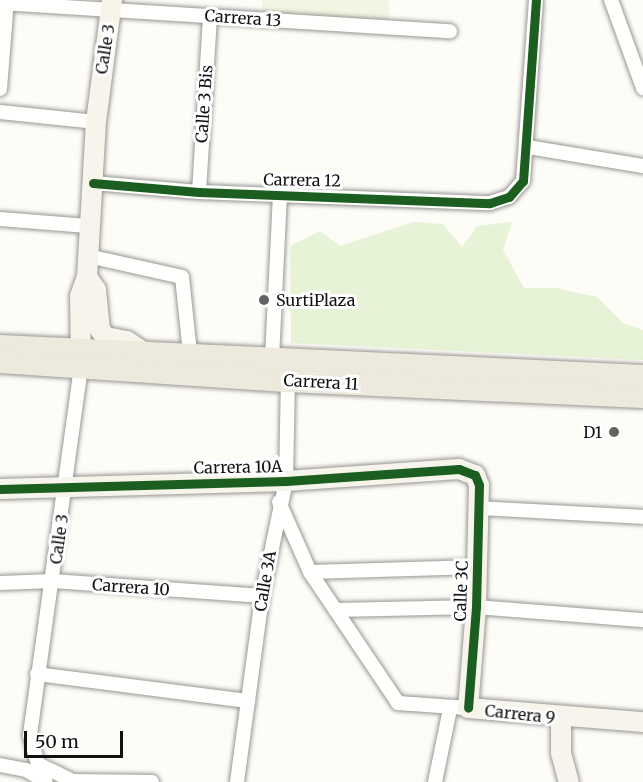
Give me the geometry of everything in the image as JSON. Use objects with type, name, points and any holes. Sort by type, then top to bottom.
[{"type":"main road","name":"Carrera 11","points":[[81,357],[142,351],[191,363],[288,381],[643,397]]},
{"type":"main road","name":"Carrera 11","points":[[3,357],[81,357],[191,363],[272,358],[643,376]]},
{"type":"street","points":[[536,0],[528,147],[643,166]]},
{"type":"street","points":[[611,0],[643,88]]},
{"type":"street","points":[[0,90],[5,2]]},
{"type":"street","name":"Carrera 13","points":[[5,2],[112,5],[210,16],[450,31]]},
{"type":"street","name":"Calle 3","points":[[32,767],[30,735],[37,674],[67,486],[81,357],[80,296],[87,277],[88,226],[96,122],[112,5]]},
{"type":"street","name":"Calle 3 Bis","points":[[199,192],[210,16]]},
{"type":"street","points":[[0,112],[96,122]]},
{"type":"street","name":"Carrera 12","points":[[93,183],[199,192],[490,203],[509,197],[524,181],[528,147]]},
{"type":"street","points":[[272,358],[280,195]]},
{"type":"street","points":[[0,219],[88,226]]},
{"type":"street","points":[[88,256],[182,277],[191,363]]},
{"type":"street","name":"Calle 3","points":[[87,277],[96,290],[100,330],[106,337],[127,341],[142,351]]},
{"type":"street","name":"Calle 3A","points":[[237,782],[262,596],[279,502],[286,481],[288,381]]},
{"type":"street","name":"Carrera 10A","points":[[0,489],[286,481],[459,469],[475,475]]},
{"type":"street","name":"Calle 3C","points":[[435,782],[459,708],[476,607],[480,485],[475,475]]},
{"type":"street","points":[[279,502],[310,572],[336,610],[476,607],[643,620]]},
{"type":"street","points":[[478,508],[643,517]]},
{"type":"street","points":[[310,572],[477,567]]},
{"type":"street","name":"Carrera 10","points":[[0,583],[53,581],[262,596]]},
{"type":"street","name":"Carrera 9","points":[[336,610],[398,702],[561,718],[643,722]]},
{"type":"street","points":[[37,674],[248,701]]},
{"type":"street","points":[[561,718],[561,753],[569,782]]},
{"type":"street","points":[[0,765],[32,767],[74,781],[152,782]]},
{"type":"street","points":[[32,767],[45,782]]},
{"type":"green space","points":[[262,0],[389,0],[389,23],[262,16]]},
{"type":"green space","points":[[413,222],[443,224],[462,247],[477,226],[512,222],[503,250],[524,288],[556,288],[597,297],[623,323],[643,330],[643,360],[291,343],[290,246],[320,231],[340,246]]},
{"type":"cycle path","points":[[93,183],[199,192],[490,203],[509,197],[523,181],[536,0]]},
{"type":"cycle path","points":[[0,489],[286,481],[459,469],[475,475],[479,485],[476,607],[468,708]]},
{"type":"place","name":"SurtiPlaza","points":[[264,300]]},
{"type":"place","name":"D1","points":[[614,432]]}]
